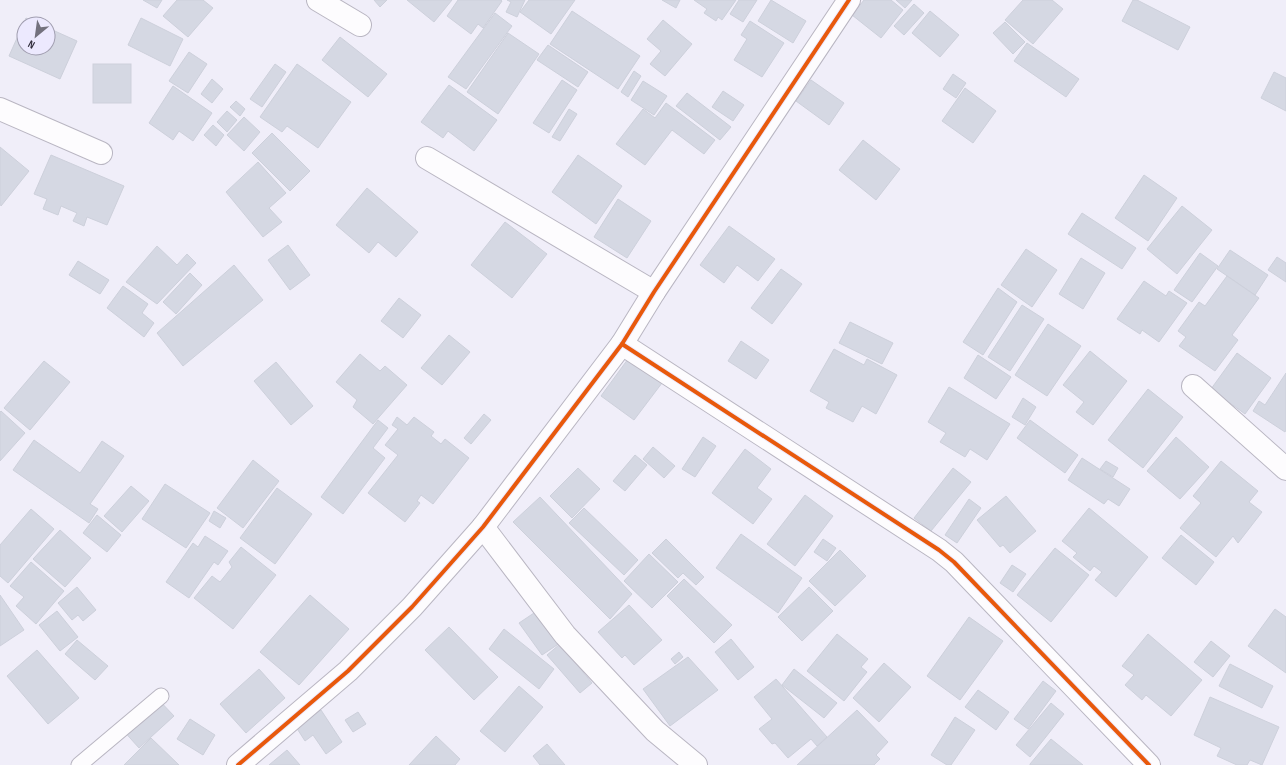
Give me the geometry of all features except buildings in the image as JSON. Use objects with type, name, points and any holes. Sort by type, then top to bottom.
[{"type":"street","points":[[318,0],[360,25]]},
{"type":"street","points":[[238,765],[348,671],[412,607],[483,527],[622,344],[654,292],[849,0]]},
{"type":"street","points":[[0,110],[101,153]]},
{"type":"street","points":[[427,158],[654,292]]},
{"type":"street","points":[[622,344],[939,550],[960,568],[1149,765]]},
{"type":"street","points":[[1193,386],[1286,469]]},
{"type":"street","points":[[483,527],[565,635],[655,731],[696,765]]},
{"type":"lane","points":[[79,765],[161,696]]},
{"type":"cycle path","points":[[238,765],[348,671],[412,607],[483,527],[622,344],[654,292],[849,0]]},
{"type":"cycle path","points":[[622,344],[939,550],[954,562],[1149,765]]}]
